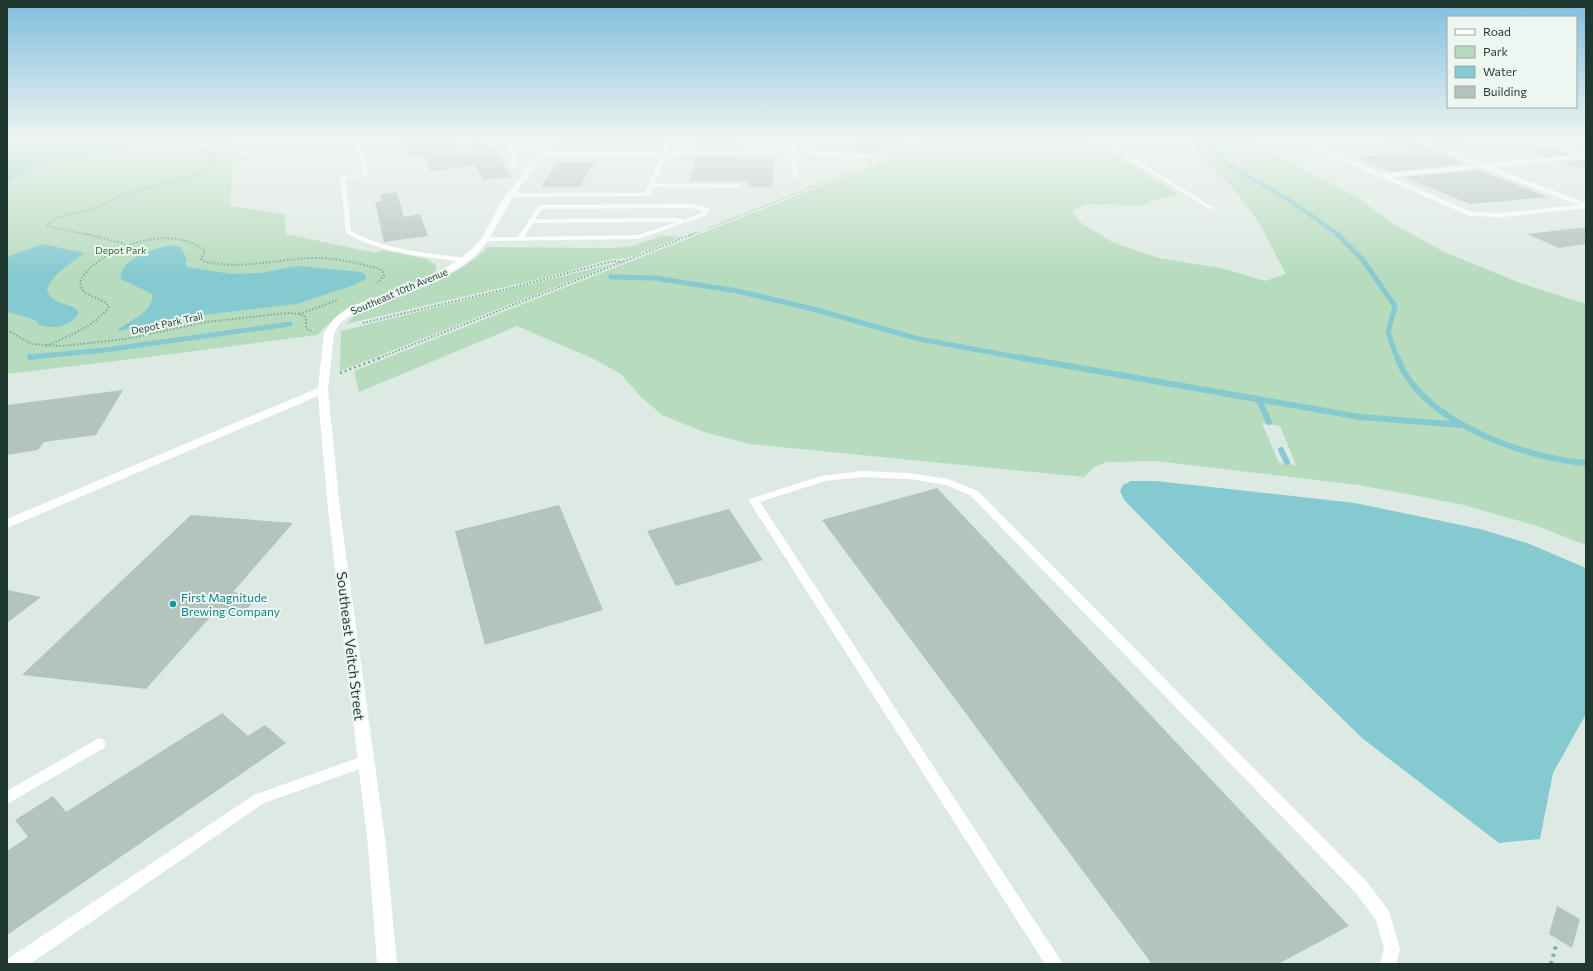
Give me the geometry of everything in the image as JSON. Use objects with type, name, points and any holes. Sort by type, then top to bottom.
[{"type":"street","name":"Southeast 10th Avenue","points":[[331,329],[345,314],[353,309],[430,280],[465,260],[485,239],[500,212],[519,184]]},
{"type":"street","points":[[1401,184],[1470,214],[1503,215],[1586,206]]},
{"type":"street","points":[[1532,184],[1586,206]]},
{"type":"street","points":[[511,195],[648,196],[652,186]]},
{"type":"street","name":"Southeast Veitch Street","points":[[331,329],[323,390],[334,510],[377,846],[387,964]]},
{"type":"street","points":[[7,524],[323,390]]},
{"type":"lane","points":[[344,184],[348,232],[356,237],[385,246],[425,255],[465,260]]},
{"type":"lane","points":[[1173,184],[1211,208]]},
{"type":"lane","points":[[652,186],[737,186]]},
{"type":"lane","points":[[485,239],[638,236],[650,234],[689,220],[702,215],[708,210],[702,207],[689,206],[548,206],[539,209],[520,238]]},
{"type":"lane","points":[[531,222],[689,220]]},
{"type":"lane","points":[[1055,964],[754,501],[824,478],[862,474],[909,476],[948,482],[974,494],[1361,887],[1383,916],[1392,948],[1388,964]]},
{"type":"lane","points":[[7,798],[99,744]]},
{"type":"lane","points":[[15,964],[259,799],[366,761]]},
{"type":"path","points":[[162,184],[123,195],[95,208],[56,218],[46,226],[55,229],[79,232],[126,245],[158,240],[185,240],[196,244],[205,251],[201,259],[202,261],[243,267],[309,258],[351,263],[380,269],[384,273],[384,276],[374,285]]},
{"type":"path","points":[[341,373],[817,184]]},
{"type":"path","points":[[45,346],[85,326],[107,311],[109,307],[105,300],[84,292],[80,284],[82,278],[91,267],[126,245]]},
{"type":"path","points":[[361,323],[511,288],[614,261],[622,262]]},
{"type":"path","name":"Depot Park Trail","points":[[7,330],[24,341],[45,346],[62,346],[126,339],[218,321],[279,314],[299,314],[342,299]]},
{"type":"path","points":[[299,314],[307,319],[306,329],[317,331]]},
{"type":"path","points":[[1551,964],[1557,942]]},
{"type":"green space","name":"Depot Park","points":[[7,184],[232,184],[230,206],[284,214],[286,234],[376,253],[382,250],[427,259],[436,265],[436,270],[422,280],[350,307],[341,312],[317,335],[7,374]]},
{"type":"green space","points":[[826,184],[1163,184],[1178,194],[1156,199],[1144,205],[1088,204],[1072,210],[1080,222],[1112,242],[1158,258],[1221,268],[1265,281],[1286,274],[1259,223],[1230,184],[1332,184],[1355,196],[1392,223],[1444,252],[1520,283],[1586,304],[1586,545],[1537,526],[1460,504],[1359,485],[1156,461],[1107,462],[1094,467],[1084,477],[750,444],[704,432],[662,415],[641,397],[621,374],[594,359],[517,326],[359,392],[354,371]],"holes":[[[1262,423],[1280,426],[1296,465],[1279,463]]]},
{"type":"green space","points":[[661,236],[682,237],[627,258],[611,259],[543,278],[346,324],[355,315],[365,309],[414,291],[446,277],[475,258],[488,247],[615,248],[633,246]]},
{"type":"green space","points":[[613,264],[340,371],[341,331]]},
{"type":"water","points":[[43,244],[84,253],[62,269],[49,284],[47,290],[54,299],[58,302],[71,306],[79,312],[77,316],[69,323],[59,327],[40,325],[35,320],[7,312],[7,257]]},
{"type":"water","points":[[172,245],[181,247],[187,260],[185,264],[187,267],[231,274],[260,273],[298,266],[361,272],[366,275],[366,279],[351,286],[296,304],[194,316],[117,331],[142,314],[150,305],[152,300],[152,294],[121,279],[122,272],[126,265],[139,255]]},
{"type":"water","points":[[1131,481],[1156,481],[1355,503],[1480,529],[1527,543],[1586,568],[1586,714],[1553,773],[1540,839],[1499,843],[1362,738],[1270,648],[1125,501],[1120,491],[1123,485]]},
{"type":"building","points":[[543,184],[582,184],[580,187],[541,187]]},
{"type":"building","points":[[748,184],[772,184],[772,187],[748,187]]},
{"type":"building","points":[[1422,184],[1516,184],[1548,197],[1470,204]]},
{"type":"building","points":[[397,192],[404,217],[420,214],[428,236],[384,242],[375,202],[382,201],[380,194]]},
{"type":"building","points":[[1586,227],[1586,244],[1559,248],[1527,234]]},
{"type":"building","points":[[123,390],[96,435],[44,442],[38,450],[7,455],[7,405]]},
{"type":"building","points":[[937,488],[1349,926],[1278,964],[1152,964],[822,520]]},
{"type":"building","points":[[559,505],[603,610],[485,645],[455,531]]},
{"type":"building","points":[[729,509],[763,560],[676,586],[647,531]]},
{"type":"building","name":"First Magnitude Brewing Company","points":[[191,515],[293,523],[233,592],[259,595],[241,616],[213,614],[146,689],[22,675]]},
{"type":"building","points":[[7,590],[41,597],[7,623]]},
{"type":"building","points":[[222,713],[248,736],[265,725],[286,743],[7,935],[7,851],[28,837],[15,820],[53,796],[66,812]]},
{"type":"building","points":[[1557,906],[1580,919],[1572,948],[1549,934]]},
{"type":"waterway","points":[[1262,184],[1289,200],[1339,235]]},
{"type":"waterway","points":[[1337,234],[1362,259],[1395,306],[1388,332],[1397,358]]},
{"type":"waterway","points":[[611,277],[655,278],[737,291],[813,309],[919,339],[1022,358]]},
{"type":"waterway","points":[[34,357],[30,357],[105,350],[290,324]]},
{"type":"waterway","points":[[1017,357],[1360,417],[1462,425]]},
{"type":"waterway","points":[[1397,357],[1409,380],[1427,400],[1450,417],[1476,432],[1505,444],[1533,453],[1561,460],[1586,463]]},
{"type":"waterway","points":[[1259,400],[1269,422]]},
{"type":"waterway","points":[[1281,450],[1287,462]]},
{"type":"place","name":"First Magnitude Brewing Company","points":[[173,604]]}]
